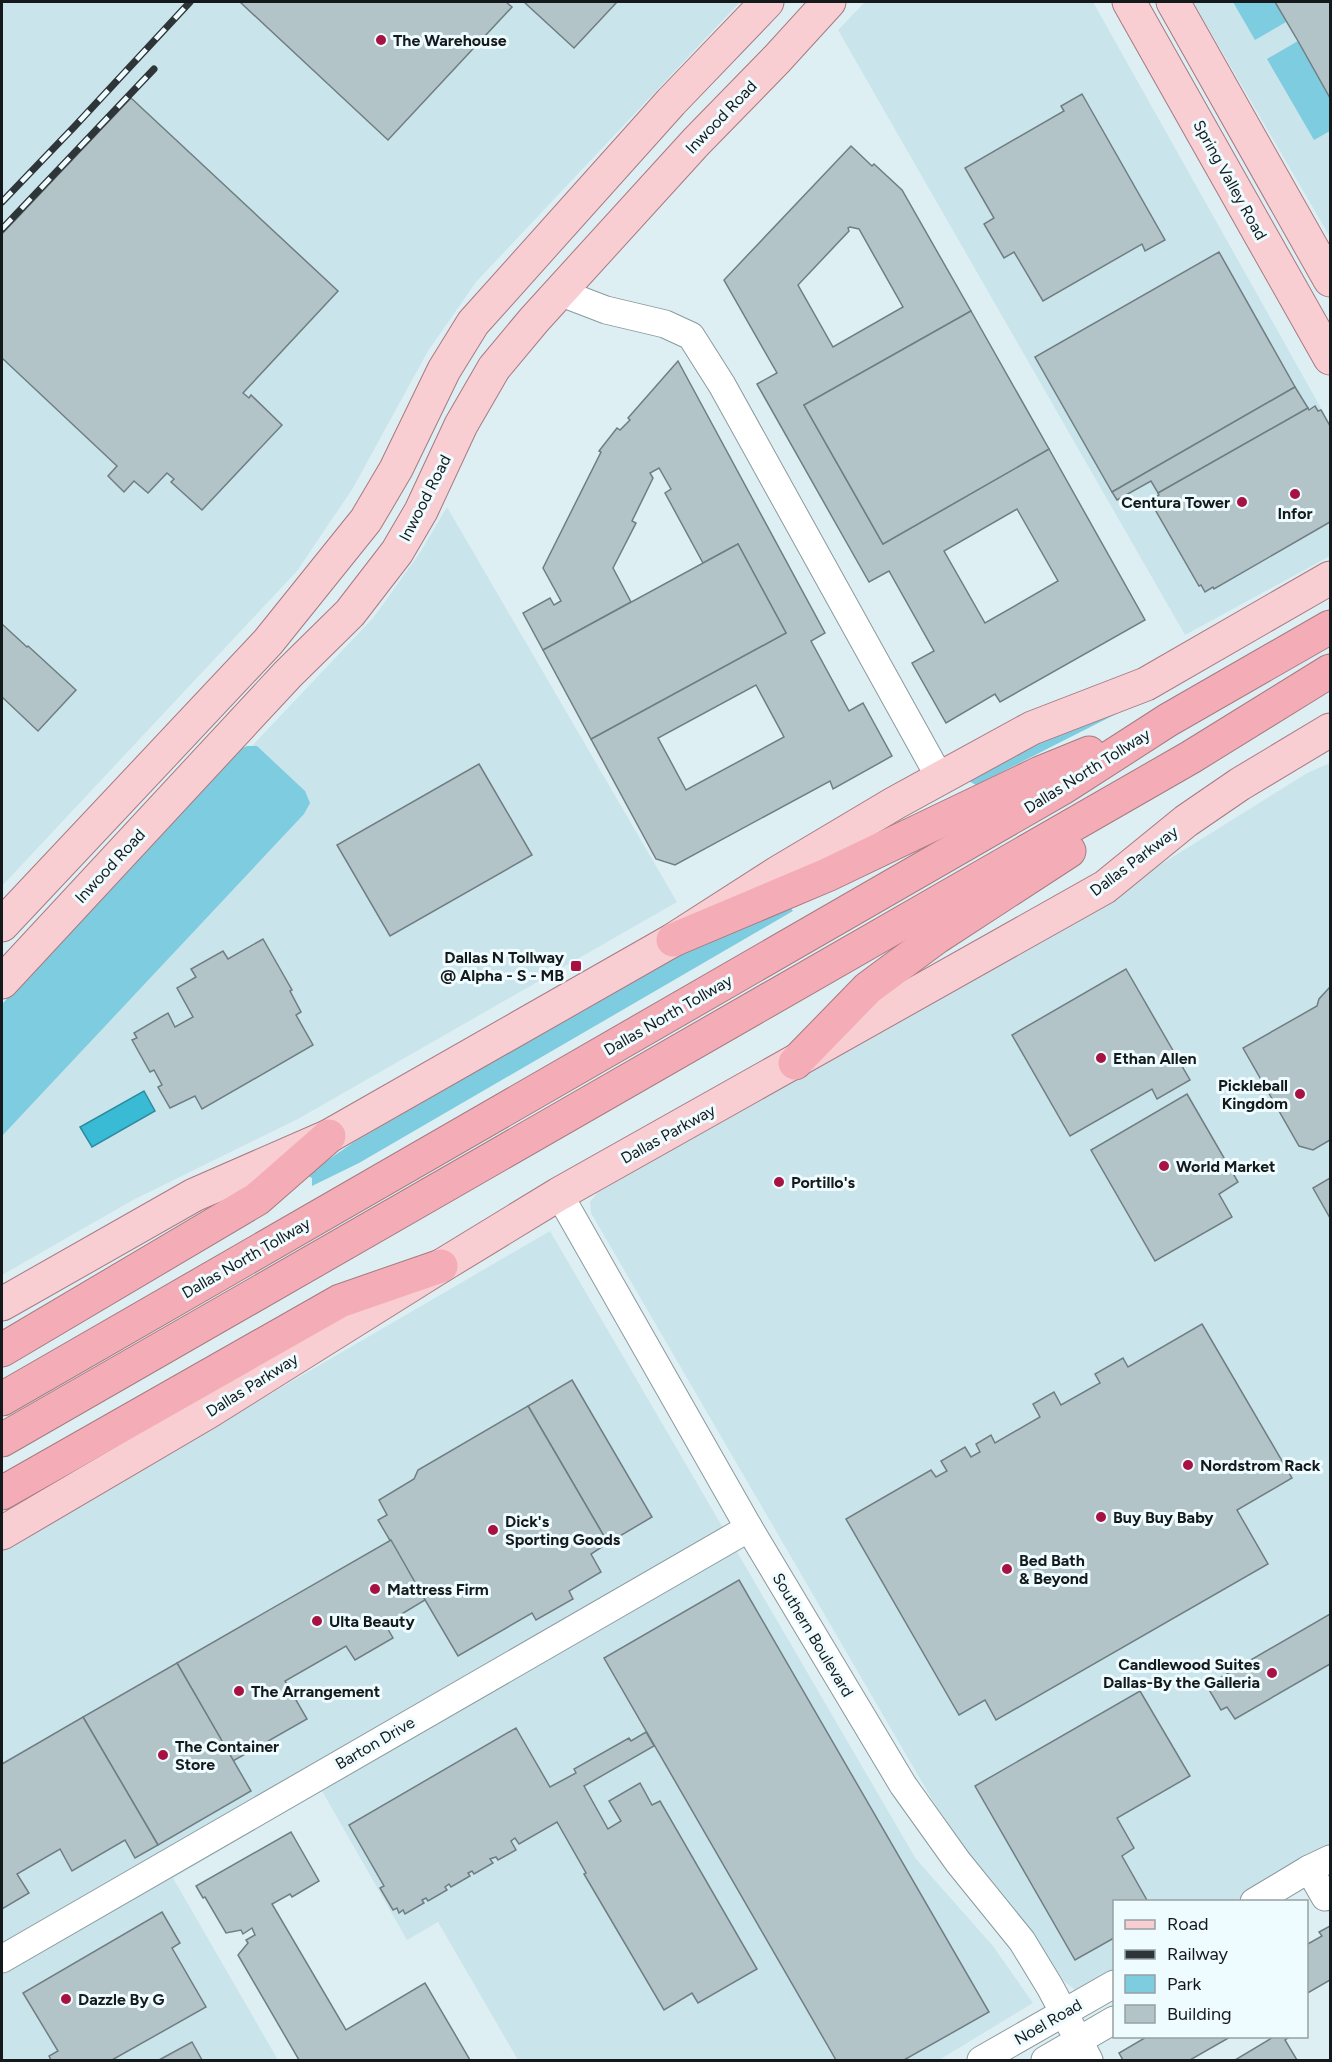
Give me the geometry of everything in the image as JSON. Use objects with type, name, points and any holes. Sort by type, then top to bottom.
[{"type":"highway","name":"Dallas North Tollway","points":[[2,1399],[1015,816],[1168,720],[1330,627]]},
{"type":"highway","points":[[2,1440],[1191,757],[1330,671]]},
{"type":"highway","points":[[673,940],[827,875],[1040,773],[1168,720]]},
{"type":"highway","points":[[795,1063],[868,988],[937,937],[1147,800],[1191,757]]},
{"type":"highway","points":[[2,1350],[257,1199],[329,1136]]},
{"type":"highway","points":[[2,1493],[340,1300],[441,1266]]},
{"type":"main road","name":"Inwood Road","points":[[2,982],[288,674],[350,613],[397,552],[421,511],[461,425],[494,368],[559,292],[696,142],[829,2]]},
{"type":"main road","name":"Spring Valley Road","points":[[1130,2],[1330,358]]},
{"type":"main road","points":[[1156,2],[1209,67]]},
{"type":"main road","points":[[1173,2],[1330,280]]},
{"type":"main road","points":[[2,925],[268,642],[366,520],[396,469],[444,370],[473,323],[755,12],[777,59]]},
{"type":"main road","points":[[526,266],[559,292]]},
{"type":"main road","points":[[2,1304],[194,1195],[329,1136],[673,940],[779,872],[940,778],[1032,728],[1146,684],[1327,581]]},
{"type":"main road","points":[[222,689],[250,716]]},
{"type":"main road","name":"Dallas Parkway","points":[[2,1533],[208,1412],[559,1194],[1105,887],[1186,821],[1240,784],[1330,730]]},
{"type":"street","points":[[559,292],[606,310],[665,324],[692,336],[722,385],[940,778]]},
{"type":"street","name":"Southern Boulevard","points":[[559,1194],[749,1528],[903,1785],[940,1838],[1022,1941],[1084,2051]]},
{"type":"street","name":"Barton Drive","points":[[2,1959],[749,1528]]},
{"type":"street","points":[[1257,1900],[1320,1864],[1321,1900]]},
{"type":"street","name":"Noel Road","points":[[981,2061],[1113,1985]]},
{"type":"street","name":"Noel Road","points":[[1045,2061],[1084,2051],[1113,2021]]},
{"type":"shaded area","points":[[2,2],[740,2],[476,282],[428,351],[353,488],[297,571],[2,886]]},
{"type":"shaded area","points":[[865,2],[1093,2],[1330,424],[1330,556],[1185,635],[838,30]]},
{"type":"shaded area","points":[[1193,2],[1330,2],[1330,237]]},
{"type":"shaded area","points":[[447,507],[677,902],[298,1119],[133,1200],[2,1275],[2,1010],[374,617],[421,551]]},
{"type":"shaded area","points":[[1330,763],[1330,1850],[1243,1900],[1113,1900],[1113,1975],[1091,1987],[1075,1990],[1064,1981],[1030,1929],[978,1867],[933,1801],[591,1213],[590,1202],[597,1193],[1131,883],[1307,773]]},
{"type":"shaded area","points":[[144,1091],[155,1111],[92,1147],[80,1127]]},
{"type":"shaded area","points":[[550,1231],[916,1859],[993,1946],[1033,2003],[939,2060],[518,2060],[438,1922],[407,1940],[322,1791],[173,1878],[278,2060],[2,2060],[2,1550]]},
{"type":"green space","points":[[1233,2],[1275,2],[1286,22],[1255,40]]},
{"type":"green space","points":[[1298,41],[1330,98],[1330,131],[1314,140],[1267,59]]},
{"type":"green space","points":[[1118,713],[976,785],[967,780],[1023,748]]},
{"type":"green space","points":[[247,746],[257,746],[305,791],[310,803],[304,814],[2,1136],[2,1004],[237,751]]},
{"type":"green space","points":[[787,904],[793,911],[359,1163],[312,1186],[312,1178],[306,1175],[354,1142],[633,981]]},
{"type":"building","name":"The Warehouse","points":[[240,2],[506,2],[512,7],[388,140]]},
{"type":"building","points":[[524,2],[617,2],[574,48]]},
{"type":"building","points":[[1275,2],[1330,2],[1330,98],[1298,41]]},
{"type":"building","points":[[1082,94],[1165,240],[1145,251],[1142,244],[1043,301],[1014,252],[1004,258],[984,224],[994,218],[965,168],[1064,111],[1061,106]]},
{"type":"building","points":[[131,98],[338,291],[243,393],[249,398],[251,395],[282,425],[202,510],[171,482],[174,479],[167,473],[148,493],[134,481],[124,492],[108,476],[117,466],[2,358],[2,234]]},
{"type":"building","points":[[851,146],[872,166],[874,164],[902,190],[971,311],[804,405],[883,544],[1049,449],[1145,620],[1000,702],[995,694],[946,723],[912,663],[934,651],[889,571],[869,582],[844,538],[757,384],[777,373],[724,280]],"holes":[[[850,227],[859,229],[903,307],[833,347],[798,285],[849,231]],[[1017,509],[1058,581],[985,623],[944,551]]]},
{"type":"building","points":[[1219,252],[1295,387],[1112,492],[1035,357]]},
{"type":"building","points":[[971,311],[1049,449],[883,544],[804,405]]},
{"type":"building","points":[[678,361],[825,633],[811,641],[849,711],[863,703],[892,756],[833,789],[830,781],[675,865],[656,859],[591,739],[786,633],[738,544],[703,563],[665,493],[671,489],[659,468],[650,473],[653,478],[632,521],[636,523],[613,568],[631,602],[543,650],[523,613],[550,598],[554,605],[561,601],[543,568],[601,452],[599,451],[617,428],[620,430],[630,420],[628,418]],"holes":[[[756,685],[784,737],[686,790],[658,738]]]},
{"type":"building","points":[[1295,387],[1308,408],[1158,493],[1151,481],[1117,500],[1112,492]]},
{"type":"building","name":"Centura Tower","points":[[1315,406],[1318,411],[1321,410],[1330,426],[1330,522],[1205,592],[1201,585],[1199,586],[1151,499]]},
{"type":"building","points":[[738,544],[786,633],[591,739],[543,650]]},
{"type":"building","points":[[2,624],[76,690],[38,731],[2,697]]},
{"type":"building","points":[[479,764],[532,855],[390,936],[337,845]]},
{"type":"building","points":[[263,939],[292,990],[290,991],[301,1012],[296,1015],[313,1045],[202,1109],[195,1096],[170,1108],[158,1087],[162,1085],[154,1070],[150,1072],[132,1040],[137,1038],[134,1033],[168,1013],[175,1027],[193,1017],[177,988],[196,977],[191,969],[223,951],[228,959]]},
{"type":"building","name":"Ethan Allen","points":[[1126,969],[1190,1080],[1157,1099],[1152,1089],[1070,1136],[1012,1035]]},
{"type":"building","name":"Pickleball Kingdom","points":[[1330,987],[1330,1140],[1313,1150],[1299,1146],[1243,1048],[1317,1006],[1319,999]]},
{"type":"building","name":"World Market","points":[[1187,1094],[1238,1182],[1219,1194],[1232,1217],[1155,1261],[1091,1150]]},
{"type":"building","points":[[1330,1178],[1330,1218],[1313,1188]]},
{"type":"building","points":[[1202,1324],[1292,1478],[1237,1510],[1268,1564],[996,1720],[985,1700],[959,1715],[846,1519],[931,1470],[936,1477],[947,1471],[941,1461],[965,1447],[971,1457],[980,1452],[976,1444],[991,1435],[995,1443],[1040,1417],[1033,1404],[1054,1392],[1061,1405],[1100,1383],[1095,1374],[1123,1358],[1128,1367]]},
{"type":"building","points":[[572,1380],[652,1517],[608,1543],[528,1406]]},
{"type":"building","name":"Dick's Sporting Goods","points":[[528,1406],[608,1543],[591,1554],[601,1572],[569,1591],[573,1599],[536,1620],[532,1613],[458,1656],[378,1520],[387,1515],[379,1500],[414,1479],[418,1470]]},
{"type":"building","points":[[391,1540],[425,1600],[385,1624],[393,1638],[355,1660],[346,1646],[285,1681],[307,1719],[233,1761],[177,1663]]},
{"type":"building","points":[[739,1580],[989,2012],[904,2060],[836,2060],[604,1658]]},
{"type":"building","name":"Candlewood Suites Dallas-By the Galleria","points":[[1330,1614],[1330,1664],[1235,1719],[1227,1707],[1221,1710],[1208,1688],[1215,1684],[1213,1682]]},
{"type":"building","points":[[177,1663],[251,1791],[158,1845],[83,1717]]},
{"type":"building","points":[[1140,1691],[1190,1776],[1117,1818],[1134,1848],[1122,1856],[1147,1900],[1113,1900],[1113,1939],[1075,1960],[975,1786]]},
{"type":"building","points":[[83,1717],[158,1845],[135,1858],[125,1840],[72,1871],[60,1849],[17,1874],[29,1893],[2,1909],[2,1764]]},
{"type":"building","points":[[516,1728],[550,1787],[576,1773],[574,1769],[629,1738],[631,1741],[646,1732],[654,1746],[584,1786],[608,1829],[621,1821],[609,1801],[640,1783],[652,1805],[660,1801],[757,1969],[698,2003],[692,1993],[664,2010],[584,1874],[586,1873],[557,1822],[519,1844],[515,1838],[511,1841],[516,1850],[498,1860],[496,1857],[490,1859],[493,1863],[474,1874],[472,1871],[468,1873],[470,1876],[451,1887],[449,1884],[445,1887],[447,1890],[428,1901],[426,1898],[422,1900],[424,1903],[405,1914],[403,1910],[399,1913],[397,1908],[393,1910],[380,1888],[384,1886],[349,1825]]},
{"type":"building","points":[[291,1832],[319,1881],[292,1897],[290,1894],[272,1904],[346,2030],[425,1983],[470,2060],[299,2060],[238,1955],[248,1943],[246,1940],[255,1935],[252,1928],[243,1934],[241,1930],[226,1933],[196,1886]]},
{"type":"building","points":[[162,1912],[180,1943],[172,1948],[206,2007],[112,2060],[51,2060],[49,2056],[58,2051],[23,1993]]},
{"type":"building","points":[[1330,1926],[1330,1980],[1308,1993],[1308,1944],[1322,1936],[1319,1932]]},
{"type":"building","points":[[1145,2038],[1228,2038],[1190,2060],[1123,2060],[1119,2053]]},
{"type":"building","points":[[1272,2038],[1288,2038],[1285,2040],[1297,2060],[1235,2060]]},
{"type":"building","points":[[192,2042],[202,2060],[159,2060]]},
{"type":"railway","points":[[2,202],[190,2]]},
{"type":"railway","points":[[2,229],[154,69]]},
{"type":"place","name":"The Warehouse","points":[[381,40]]},
{"type":"place","name":"Infor","points":[[1295,494]]},
{"type":"place","name":"Centura Tower","points":[[1242,502]]},
{"type":"place","name":"Dallas N Tollway @ Alpha - S - MB","points":[[576,966]]},
{"type":"place","name":"Ethan Allen","points":[[1101,1058]]},
{"type":"place","name":"Pickleball Kingdom","points":[[1300,1094]]},
{"type":"place","name":"World Market","points":[[1164,1166]]},
{"type":"place","name":"Portillo's","points":[[779,1182]]},
{"type":"place","name":"Nordstrom Rack","points":[[1188,1465]]},
{"type":"place","name":"Buy Buy Baby","points":[[1101,1517]]},
{"type":"place","name":"Dick's Sporting Goods","points":[[493,1530]]},
{"type":"place","name":"Bed Bath & Beyond","points":[[1007,1569]]},
{"type":"place","name":"Mattress Firm","points":[[375,1589]]},
{"type":"place","name":"Ulta Beauty","points":[[317,1621]]},
{"type":"place","name":"Candlewood Suites Dallas-By the Galleria","points":[[1272,1673]]},
{"type":"place","name":"The Arrangement","points":[[239,1691]]},
{"type":"place","name":"The Container Store","points":[[163,1755]]},
{"type":"place","name":"Dazzle By G","points":[[66,1999]]}]
